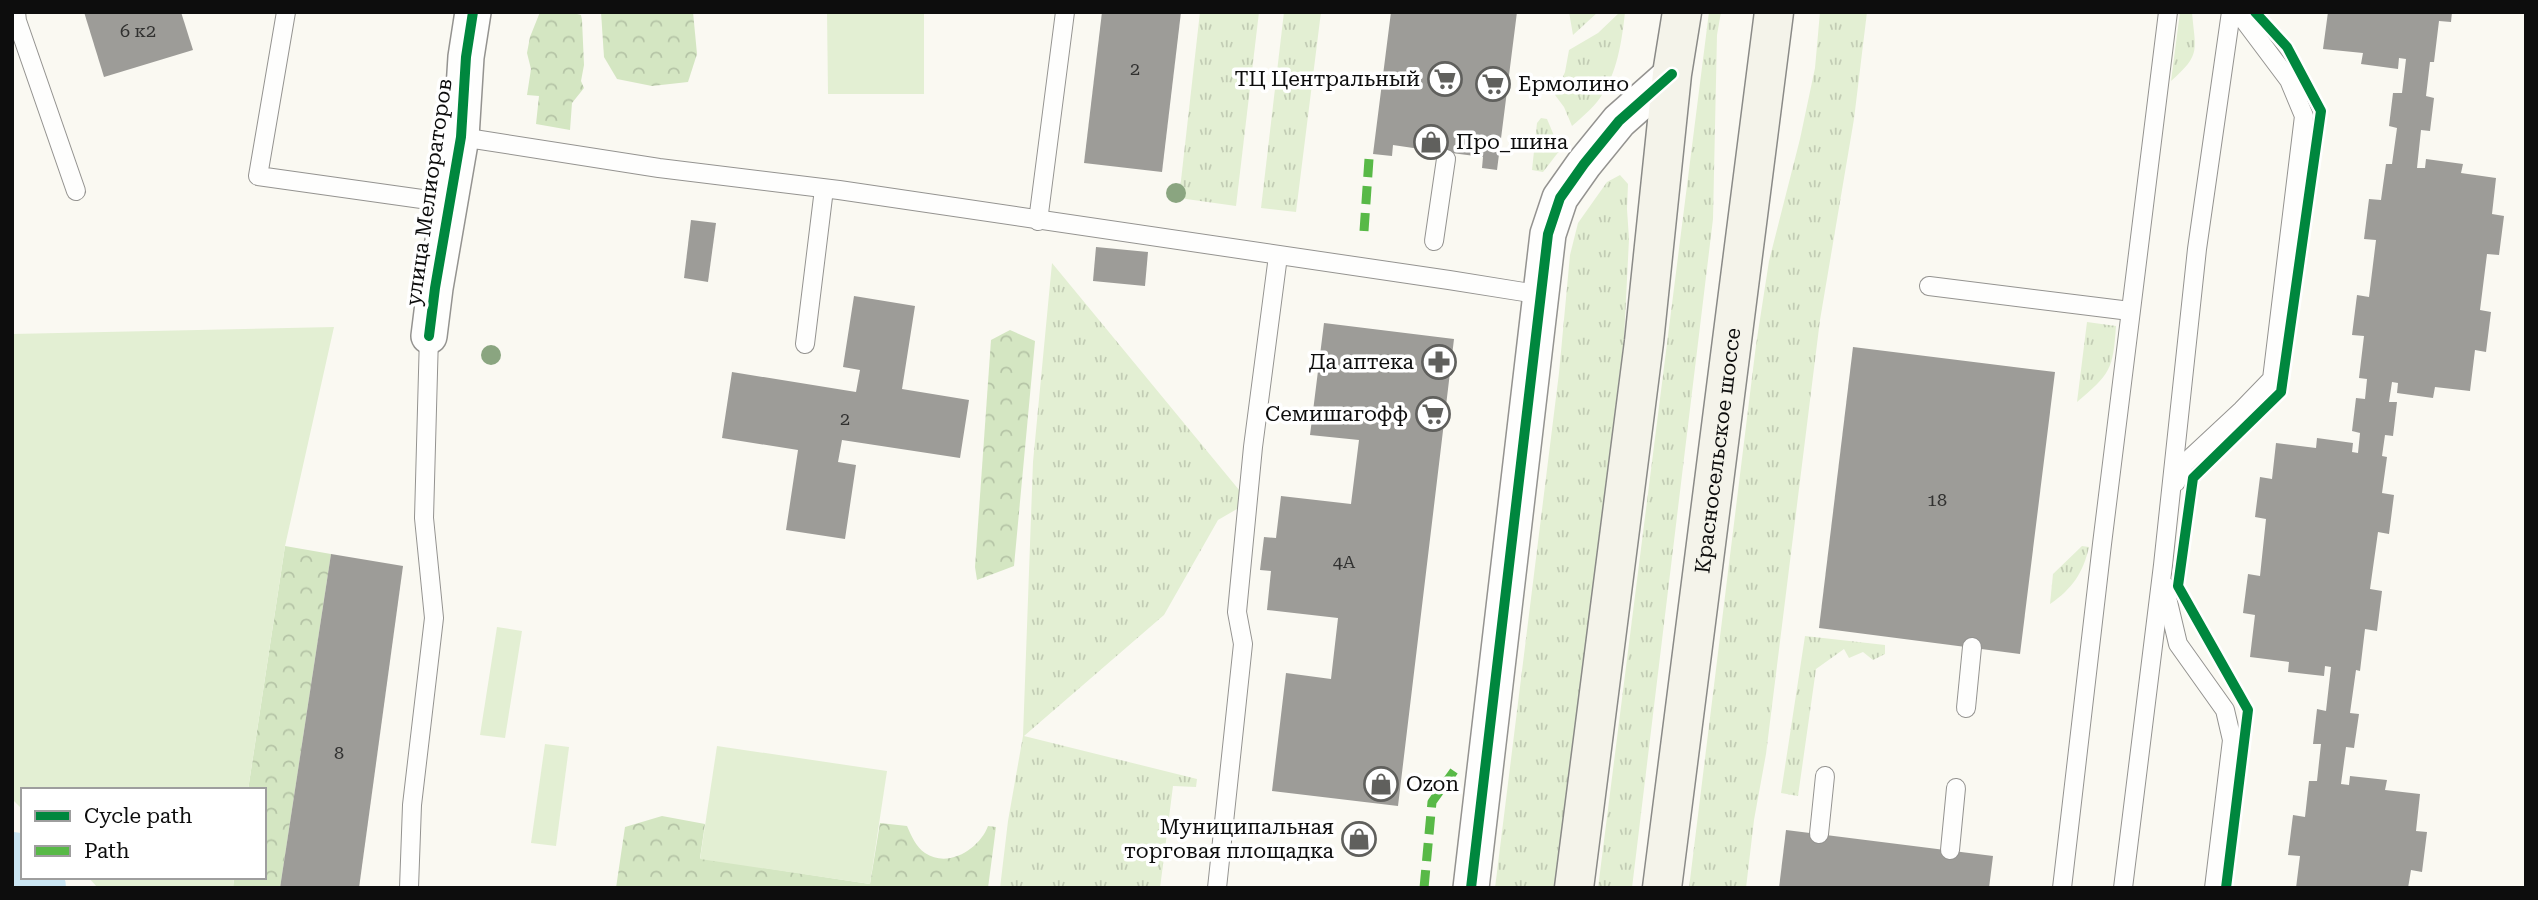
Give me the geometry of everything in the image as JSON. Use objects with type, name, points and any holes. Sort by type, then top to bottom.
[{"type":"main road","points":[[1574,888],[1644,341],[1672,74],[1682,12]]},
{"type":"main road","name":"Красносельское шоссе","points":[[1662,888],[1774,12]]},
{"type":"street","name":"улица Мелиораторов","points":[[429,336],[461,136],[466,57],[473,12]]},
{"type":"street","points":[[1471,888],[1548,234],[1560,198],[1584,164],[1619,121],[1672,74]]},
{"type":"lane","points":[[286,12],[258,176],[450,203]]},
{"type":"lane","points":[[1038,221],[1065,12]]},
{"type":"lane","points":[[2062,888],[2168,12]]},
{"type":"lane","points":[[2123,888],[2162,573],[2197,249],[2231,12]]},
{"type":"lane","points":[[2170,495],[2184,464],[2272,379],[2304,116],[2289,80],[2238,12]]},
{"type":"lane","points":[[15,20],[76,191]]},
{"type":"lane","points":[[461,136],[659,169],[824,188],[1524,292],[1540,301]]},
{"type":"lane","points":[[1434,241],[1446,159]]},
{"type":"lane","points":[[805,344],[824,188]]},
{"type":"lane","points":[[1217,888],[1243,644],[1237,612],[1252,459],[1278,256]]},
{"type":"lane","points":[[1929,286],[2130,311]]},
{"type":"lane","points":[[409,888],[412,805],[434,618],[424,518],[429,336]]},
{"type":"lane","points":[[2162,573],[2178,644],[2225,709],[2232,740],[2214,888]]},
{"type":"lane","points":[[1966,708],[1972,647]]},
{"type":"lane","points":[[1819,834],[1825,776]]},
{"type":"lane","points":[[1950,850],[1956,788]]},
{"type":"green space","points":[[540,12],[569,12],[581,15],[584,65],[581,81],[584,88],[572,103],[570,130],[536,124],[539,96],[527,95],[531,69],[527,53]]},
{"type":"green space","points":[[601,12],[693,12],[697,54],[688,82],[652,86],[617,79],[604,57]]},
{"type":"green space","points":[[827,12],[924,12],[924,94],[828,94]]},
{"type":"green space","points":[[1200,12],[1259,12],[1236,206],[1179,198]]},
{"type":"green space","points":[[1284,12],[1321,12],[1296,212],[1261,208]]},
{"type":"green space","points":[[1569,12],[1598,12],[1573,35]]},
{"type":"green space","points":[[1620,12],[1625,12],[1618,57],[1611,79],[1597,102],[1572,126],[1564,107],[1555,95],[1565,72],[1569,50],[1598,33]]},
{"type":"green space","points":[[1709,12],[1721,12],[1717,35],[1713,219],[1632,888],[1598,888]]},
{"type":"green space","points":[[1820,12],[1867,12],[1854,119],[1820,320],[1766,754],[1754,820],[1746,888],[1689,888],[1756,345],[1769,261],[1815,68]]},
{"type":"green space","points":[[2180,12],[2192,12],[2194,51],[2188,64],[2171,81]]},
{"type":"green space","points":[[1541,118],[1547,119],[1560,150],[1543,172],[1532,170],[1537,123]]},
{"type":"green space","points":[[1620,175],[1628,184],[1629,239],[1624,339],[1555,888],[1495,888],[1559,373],[1570,255],[1578,223],[1607,182]]},
{"type":"green space","points":[[1052,263],[1249,502],[1218,520],[1164,615],[1024,736],[1197,779],[1196,787],[1173,786],[1160,888],[1000,888],[1008,821],[1023,736],[1033,462]]},
{"type":"green space","points":[[2087,322],[2116,326],[2115,341],[2108,370],[2077,402]]},
{"type":"green space","points":[[334,327],[285,546],[248,788],[21,788],[21,808],[12,799],[12,334]]},
{"type":"green space","points":[[1010,330],[1035,341],[1014,566],[977,580],[975,567],[991,340]]},
{"type":"green space","points":[[285,546],[331,554],[280,888],[233,888],[234,879],[266,879],[266,788],[248,788]]},
{"type":"green space","points":[[2082,546],[2089,547],[2080,573],[2065,592],[2050,604],[2053,574]]},
{"type":"green space","points":[[497,627],[522,631],[505,738],[480,735]]},
{"type":"green space","points":[[1805,636],[1885,645],[1885,654],[1873,660],[1863,652],[1849,658],[1844,649],[1816,669],[1798,796],[1781,793]]},
{"type":"green space","points":[[545,744],[569,747],[556,846],[531,843]]},
{"type":"green space","points":[[717,746],[887,771],[870,884],[700,859]]},
{"type":"green space","points":[[662,816],[705,824],[700,858],[870,884],[880,823],[907,826],[914,841],[925,853],[944,859],[962,854],[978,842],[988,826],[996,827],[988,888],[616,888],[625,827]]},
{"type":"green space","points":[[90,879],[234,879],[233,888],[98,888]]},
{"type":"building","points":[[84,12],[181,12],[193,50],[104,77]]},
{"type":"building","points":[[1102,12],[1181,12],[1162,172],[1084,163]]},
{"type":"building","name":"ТЦ Центральный","points":[[1391,12],[1517,12],[1497,170],[1482,168],[1483,157],[1393,145],[1392,156],[1373,154]]},
{"type":"building","points":[[2328,12],[2452,12],[2451,22],[2439,21],[2426,96],[2434,98],[2430,131],[2421,130],[2417,168],[2425,168],[2426,159],[2463,164],[2461,173],[2496,178],[2492,214],[2504,216],[2499,255],[2487,254],[2480,310],[2491,312],[2486,352],[2475,350],[2470,391],[2435,387],[2433,398],[2397,393],[2398,383],[2392,382],[2389,402],[2397,402],[2393,436],[2385,435],[2382,456],[2387,457],[2382,493],[2394,495],[2389,534],[2378,532],[2370,589],[2382,591],[2377,631],[2365,629],[2360,671],[2356,670],[2350,713],[2359,714],[2354,748],[2346,747],[2341,784],[2349,785],[2350,776],[2387,780],[2385,790],[2420,794],[2416,831],[2427,832],[2422,872],[2411,870],[2408,888],[2296,888],[2300,856],[2288,855],[2293,815],[2305,817],[2309,781],[2317,781],[2321,744],[2313,744],[2317,709],[2326,711],[2331,667],[2325,666],[2324,676],[2288,672],[2289,662],[2250,657],[2255,615],[2243,613],[2248,574],[2260,576],[2266,519],[2255,517],[2260,477],[2272,479],[2276,443],[2316,448],[2317,438],[2353,443],[2352,452],[2358,453],[2360,433],[2352,431],[2356,398],[2365,399],[2367,379],[2359,378],[2364,336],[2352,335],[2357,295],[2369,297],[2376,240],[2364,239],[2369,199],[2381,200],[2386,164],[2392,164],[2397,128],[2389,126],[2393,93],[2402,93],[2406,59],[2399,58],[2398,69],[2361,64],[2363,53],[2323,49]]},
{"type":"building","points":[[691,220],[716,223],[708,282],[684,278]]},
{"type":"building","points":[[1096,247],[1148,252],[1145,286],[1093,281]]},
{"type":"building","points":[[854,296],[915,306],[902,389],[969,400],[960,458],[842,440],[838,462],[856,465],[845,539],[786,530],[798,450],[722,438],[732,372],[856,392],[860,370],[843,367]]},
{"type":"building","points":[[1324,323],[1454,339],[1398,806],[1272,791],[1286,673],[1331,679],[1338,618],[1267,610],[1271,571],[1260,570],[1264,537],[1276,538],[1281,496],[1351,504],[1359,440],[1310,435]]},
{"type":"building","points":[[1853,347],[2055,372],[2020,654],[1819,628]]},
{"type":"building","points":[[331,554],[403,566],[359,888],[280,888]]},
{"type":"building","points":[[1786,830],[1993,856],[1989,888],[1779,888]]},
{"type":"waterway","points":[[12,868],[21,878]]},
{"type":"waterway","points":[[22,879],[30,888]]},
{"type":"marked path","points":[[1364,231],[1369,159]]},
{"type":"marked path","points":[[1424,888],[1432,802],[1454,771]]},
{"type":"cycle path","points":[[429,336],[461,137],[466,57],[473,12]]},
{"type":"cycle path","points":[[2226,888],[2248,710],[2178,586],[2193,478],[2281,392],[2321,111],[2287,47],[2255,12]]},
{"type":"cycle path","points":[[1471,888],[1548,234],[1560,198],[1584,164],[1619,121],[1672,74]]},
{"type":"place","name":"ТЦ Центральный","points":[[1445,79]]},
{"type":"place","name":"Ермолино","points":[[1493,84]]},
{"type":"place","name":"Про_шина","points":[[1431,142]]},
{"type":"place","name":"Да аптека","points":[[1439,362]]},
{"type":"place","name":"Семишагофф","points":[[1433,414]]},
{"type":"place","name":"Ozon","points":[[1381,784]]},
{"type":"place","name":"Муниципальная торговая площадка","points":[[1359,839]]}]
